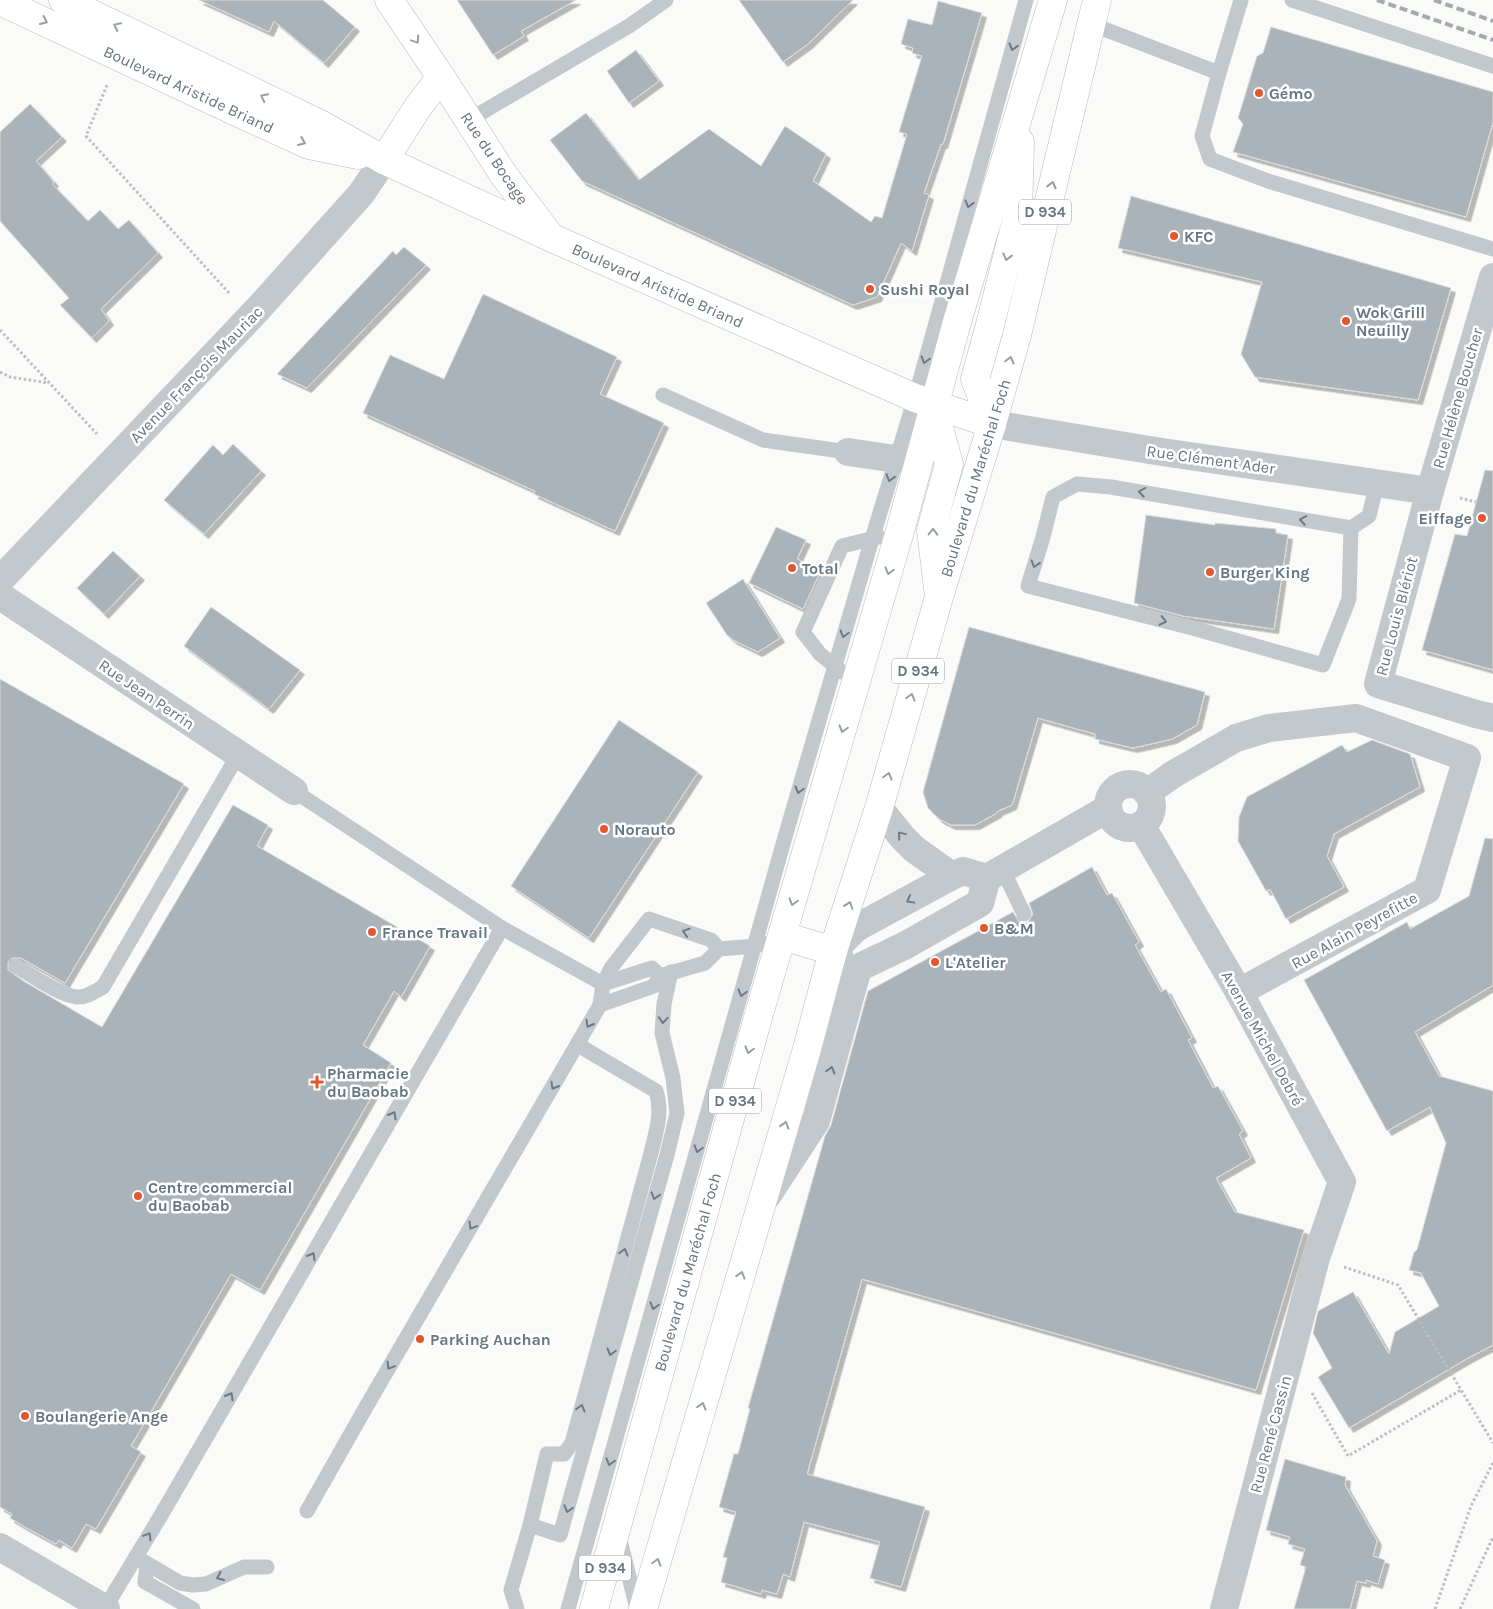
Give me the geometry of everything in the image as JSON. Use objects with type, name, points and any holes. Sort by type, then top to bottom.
[{"type":"main road","name":"Boulevard Aristide Briand","points":[[64,0],[320,124],[384,160],[552,238],[924,402],[992,424]]},
{"type":"main road","name":"Rue du Bocage","points":[[389,0],[503,174],[552,238]]},
{"type":"main road","name":"Boulevard du Maréchal Foch","points":[[594,1609],[691,1258],[783,936],[845,675],[900,532],[907,459],[1022,105],[1053,0]]},
{"type":"main road","name":"Boulevard Aristide Briand","points":[[0,1],[309,145],[384,160]]},
{"type":"main road","name":"Boulevard du Maréchal Foch","points":[[643,1609],[807,1049],[833,951],[879,808],[939,597],[992,424],[1017,335],[1094,12]]},
{"type":"main road","points":[[384,160],[418,107],[441,77]]},
{"type":"main road","points":[[992,424],[975,379],[1018,214],[1022,105]]},
{"type":"main road","points":[[924,402],[948,464],[931,530],[939,597]]},
{"type":"main road","points":[[783,936],[833,951]]},
{"type":"street","name":"Avenue François Mauriac","points":[[0,580],[250,317],[361,194],[384,160]]},
{"type":"street","name":"Rue Hélène Boucher","points":[[1430,491],[1490,292]]},
{"type":"street","name":"Rue Clément Ader","points":[[992,424],[1430,491]]},
{"type":"street","points":[[848,452],[907,459]]},
{"type":"street","name":"Rue Louis Blériot","points":[[1430,491],[1378,684],[1493,718]]},
{"type":"street","name":"Rue Jean Perrin","points":[[0,596],[294,791]]},
{"type":"street","name":"Rue Alain Peyrefitte","points":[[1148,794],[1172,775],[1236,738],[1269,728],[1356,718],[1467,758],[1427,890],[1239,992]]},
{"type":"street","points":[[1136,785],[1148,794],[1152,807],[1147,820],[1141,825],[1127,828],[1114,822],[1108,809],[1111,795],[1122,786],[1136,785]]},
{"type":"street","points":[[879,808],[902,838],[952,876]]},
{"type":"street","points":[[858,968],[833,951],[856,928],[963,871],[995,873],[1108,809]]},
{"type":"street","name":"Avenue Michel Debré","points":[[1141,825],[1239,992],[1342,1182],[1316,1258]]},
{"type":"street","points":[[761,1205],[816,1121],[858,968],[906,945],[980,903],[995,873]]},
{"type":"street","name":"Rue René Cassin","points":[[1224,1609],[1316,1258]]},
{"type":"street","points":[[0,1547],[106,1609]]},
{"type":"lane","points":[[469,120],[629,26],[666,0]]},
{"type":"lane","points":[[924,402],[1026,0]]},
{"type":"lane","points":[[1241,0],[1202,136],[1210,158],[1268,181],[1493,249]]},
{"type":"lane","points":[[1292,0],[1493,66]]},
{"type":"lane","points":[[1094,12],[1219,73]]},
{"type":"lane","points":[[663,395],[763,440],[848,452]]},
{"type":"lane","points":[[568,1609],[756,946],[845,675],[872,539],[907,459]]},
{"type":"lane","points":[[1351,528],[1349,599],[1323,665],[1196,629],[1028,586],[1053,497],[1077,484],[1111,487],[1351,528],[1369,516],[1377,483]]},
{"type":"lane","points":[[845,675],[820,654],[803,632],[842,546],[900,532]]},
{"type":"lane","points":[[16,966],[63,993],[78,997],[90,994],[103,987],[238,755]]},
{"type":"lane","points":[[294,791],[502,928],[603,984],[652,968],[666,974]]},
{"type":"lane","points":[[995,873],[1024,914]]},
{"type":"lane","points":[[308,1511],[370,1400],[600,1005],[603,984],[611,968],[649,919],[711,940],[719,949]]},
{"type":"lane","points":[[106,1609],[141,1560],[502,928]]},
{"type":"lane","points":[[600,1005],[654,986],[666,974],[705,964],[719,949],[756,946],[783,936]]},
{"type":"lane","points":[[530,1525],[560,1536],[667,1155],[677,1113],[672,1078],[662,1033],[666,974]]},
{"type":"lane","points":[[517,1609],[511,1590],[530,1525],[547,1454],[564,1454],[572,1442],[660,1116],[659,1100],[656,1091],[578,1044]]},
{"type":"lane","points":[[616,1527],[637,1609]]},
{"type":"lane","points":[[141,1560],[180,1583],[193,1585],[206,1584],[244,1567],[266,1567]]},
{"type":"lane","points":[[141,1560],[145,1582],[193,1609]]},
{"type":"path","points":[[119,57],[86,136],[250,317]]},
{"type":"path","points":[[0,330],[96,432],[113,462]]},
{"type":"path","points":[[0,372],[10,377],[50,383]]},
{"type":"path","points":[[1316,1258],[1398,1284],[1493,1443]]},
{"type":"path","points":[[1283,1384],[1311,1391],[1348,1456],[1461,1390]]},
{"type":"path","points":[[1435,1609],[1471,1506],[1493,1463]]},
{"type":"path","points":[[1460,1609],[1493,1537]]},
{"type":"building","points":[[199,0],[323,0],[355,27],[324,63],[274,21],[269,32]]},
{"type":"building","points":[[457,0],[576,0],[521,31],[524,36],[493,55]]},
{"type":"building","points":[[739,0],[853,0],[808,44],[783,62]]},
{"type":"building","points":[[938,1],[982,13],[943,144],[941,144],[924,193],[929,195],[912,251],[901,243],[877,297],[853,305],[582,181],[550,140],[586,113],[639,180],[709,129],[761,166],[785,126],[826,154],[813,181],[871,222],[875,216],[882,218],[907,134],[899,132],[922,56],[912,53],[913,48],[901,44],[908,19],[932,25]]},
{"type":"building","points":[[1271,27],[1493,92],[1493,122],[1466,217],[1233,152],[1243,124],[1238,118],[1257,56],[1263,53]]},
{"type":"building","points":[[636,50],[659,81],[629,103],[607,71]]},
{"type":"building","points":[[30,104],[62,137],[36,161],[54,182],[52,184],[88,221],[100,210],[118,229],[129,220],[158,253],[101,309],[109,321],[92,338],[60,305],[69,298],[0,221],[0,132]]},
{"type":"building","name":"Wok Grill Neuilly","points":[[1131,196],[1451,288],[1418,400],[1255,377],[1241,354],[1262,282],[1118,248]]},
{"type":"building","points":[[404,247],[426,265],[307,388],[277,374],[393,251],[396,255]]},
{"type":"building","points":[[483,294],[617,357],[600,394],[664,423],[615,531],[534,494],[535,491],[363,413],[390,355],[444,379]]},
{"type":"building","points":[[233,444],[261,471],[204,534],[164,500],[213,445],[223,455]]},
{"type":"building","name":"Eiffage","points":[[1485,470],[1493,471],[1493,670],[1422,650],[1455,534],[1467,536]]},
{"type":"building","name":"Burger King","points":[[1146,515],[1215,525],[1215,523],[1276,529],[1276,533],[1288,535],[1274,629],[1183,616],[1134,603]]},
{"type":"building","name":"Total","points":[[776,527],[806,540],[797,559],[821,570],[803,609],[749,583]]},
{"type":"building","points":[[113,551],[140,576],[104,614],[77,588]]},
{"type":"building","points":[[743,579],[780,638],[758,652],[727,635],[706,603]]},
{"type":"building","points":[[211,607],[300,670],[269,709],[184,646]]},
{"type":"building","points":[[969,627],[1205,692],[1197,725],[1172,739],[1133,748],[1095,739],[1095,734],[1038,718],[1012,805],[975,825],[951,825],[939,819],[928,808],[923,792]]},
{"type":"building","name":"Centre commercial du Baobab","points":[[0,679],[184,784],[65,983],[21,958],[12,958],[8,962],[8,970],[25,982],[102,1027],[233,805],[268,825],[257,846],[430,946],[401,997],[394,991],[363,1045],[391,1063],[260,1290],[231,1274],[131,1446],[141,1452],[96,1529],[86,1524],[72,1548],[59,1540],[56,1544],[25,1527],[10,1518],[12,1514],[0,1507]]},
{"type":"building","name":"Norauto","points":[[619,720],[698,772],[589,938],[511,886]]},
{"type":"building","points":[[1372,740],[1410,754],[1420,787],[1334,834],[1327,856],[1344,887],[1286,919],[1270,889],[1266,891],[1238,841],[1239,817],[1247,797],[1342,745],[1347,752]]},
{"type":"building","points":[[1485,838],[1493,839],[1493,985],[1415,1032],[1439,1076],[1493,1091],[1493,1345],[1349,1428],[1318,1377],[1332,1368],[1313,1333],[1318,1311],[1353,1292],[1389,1354],[1395,1332],[1439,1306],[1421,1273],[1409,1270],[1414,1252],[1417,1250],[1446,1143],[1430,1107],[1387,1131],[1304,980],[1407,922],[1410,929],[1469,896]]},
{"type":"building","points":[[1092,867],[1107,895],[1112,893],[1139,942],[1135,945],[1161,992],[1166,989],[1192,1038],[1188,1040],[1213,1088],[1218,1086],[1243,1131],[1239,1134],[1251,1158],[1216,1178],[1235,1212],[1304,1230],[1256,1390],[862,1279],[807,1474],[925,1507],[901,1587],[870,1578],[880,1542],[804,1522],[790,1577],[783,1574],[777,1594],[762,1590],[761,1594],[721,1582],[727,1558],[723,1557],[736,1512],[719,1507],[734,1454],[738,1454],[750,1409],[748,1408],[825,1136],[831,1125],[868,991],[1013,912],[1019,922],[1028,922],[1033,914],[1029,903]]},
{"type":"building","points":[[1285,1459],[1346,1477],[1345,1485],[1377,1541],[1373,1556],[1385,1560],[1378,1584],[1366,1580],[1366,1583],[1357,1581],[1350,1609],[1294,1609],[1306,1567],[1300,1565],[1305,1549],[1288,1544],[1290,1537],[1266,1530]]},
{"type":"railway","points":[[1377,0],[1493,40]]},
{"type":"railway","points":[[1434,0],[1493,21]]},
{"type":"place","name":"Gémo","points":[[1259,93]]},
{"type":"place","name":"KFC","points":[[1174,236]]},
{"type":"place","name":"Sushi Royal","points":[[870,289]]},
{"type":"place","name":"Wok Grill Neuilly","points":[[1346,321]]},
{"type":"place","name":"Eiffage","points":[[1482,518]]},
{"type":"place","name":"Total","points":[[792,568]]},
{"type":"place","name":"Burger King","points":[[1210,572]]},
{"type":"place","name":"Norauto","points":[[604,829]]},
{"type":"place","name":"B&M","points":[[984,928]]},
{"type":"place","name":"France Travail","points":[[372,932]]},
{"type":"place","name":"L'Atelier","points":[[935,962]]},
{"type":"place","name":"Pharmacie du Baobab","points":[[317,1082]]},
{"type":"place","name":"Centre commercial du Baobab","points":[[138,1196]]},
{"type":"place","name":"Parking Auchan","points":[[420,1339]]},
{"type":"place","name":"Boulangerie Ange","points":[[25,1416]]}]
